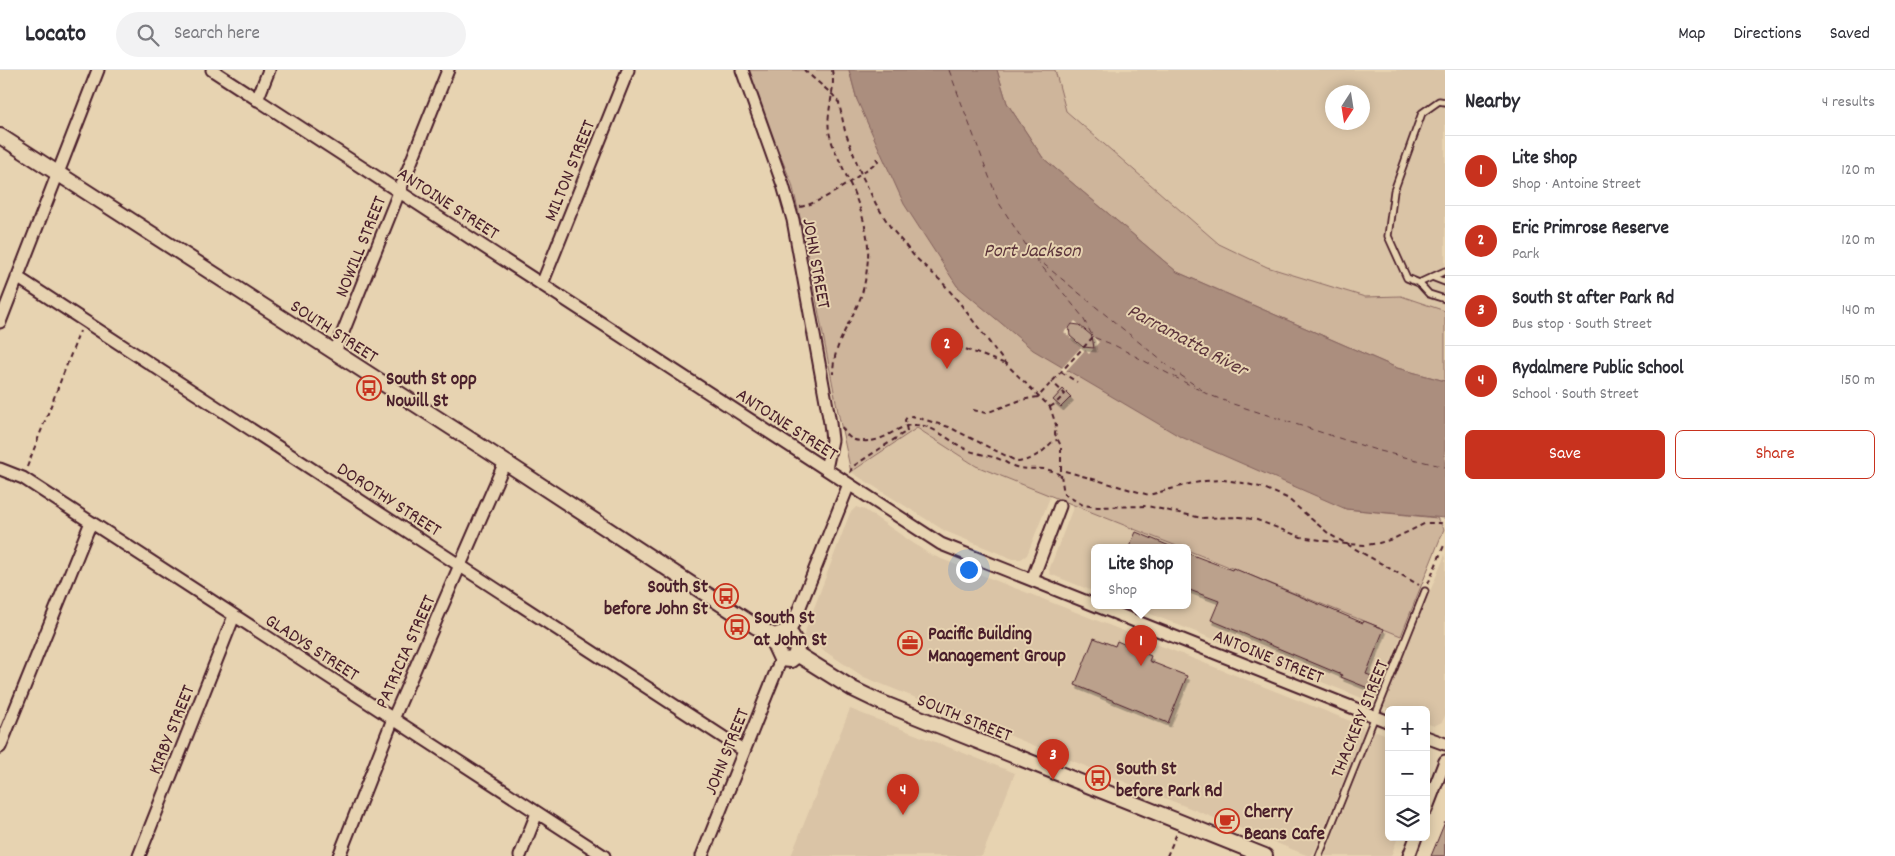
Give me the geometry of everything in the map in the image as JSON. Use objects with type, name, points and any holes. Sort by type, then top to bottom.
[{"type":"street","points":[[0,322],[98,70]]},
{"type":"street","name":"ANTOINE STREET","points":[[212,70],[826,468],[851,480],[941,544],[1091,603]]},
{"type":"street","points":[[257,100],[269,70]]},
{"type":"street","name":"NOWILL STREET","points":[[335,352],[448,70]]},
{"type":"street","name":"MILTON STREET","points":[[542,284],[628,70]]},
{"type":"street","name":"JOHN STREET","points":[[742,70],[791,210],[830,424],[832,440],[826,468]]},
{"type":"street","name":"SOUTH STREET","points":[[0,136],[755,626],[782,635]]},
{"type":"street","name":"DOROTHY STREET","points":[[17,277],[743,750]]},
{"type":"street","name":"PATRICIA STREET","points":[[339,856],[393,719],[505,462]]},
{"type":"street","name":"GLADYS STREET","points":[[0,469],[23,478],[604,856]]},
{"type":"street","points":[[782,635],[794,639],[797,654],[791,660],[781,659],[774,646],[782,635],[851,480]]},
{"type":"street","points":[[1032,580],[1060,506]]},
{"type":"street","points":[[0,747],[91,522]]},
{"type":"street","name":"ANTOINE STREET","points":[[1105,609],[1385,720]]},
{"type":"street","name":"KIRBY STREET","points":[[139,856],[234,616]]},
{"type":"street","name":"SOUTH STREET","points":[[797,654],[853,689],[880,702],[1265,856]]},
{"type":"street","name":"JOHN STREET","points":[[702,856],[781,659]]},
{"type":"street","points":[[1430,738],[1445,744]]},
{"type":"street","points":[[1430,800],[1445,761]]},
{"type":"street","points":[[520,856],[537,813]]},
{"type":"street","points":[[1409,856],[1415,841]]},
{"type":"lane","points":[[1445,102],[1439,102],[1422,113],[1394,191],[1388,236],[1408,278],[1419,282],[1429,294],[1445,299]]},
{"type":"lane","points":[[1419,282],[1445,271]]},
{"type":"lane","points":[[1432,277],[1445,282]]},
{"type":"lane","name":"THACKERY STREET","points":[[1319,856],[1425,591]]},
{"type":"path","points":[[804,70],[839,103],[845,132],[861,174],[891,228],[915,257],[942,282],[1006,363],[1050,407],[1056,425],[1054,434],[1061,446],[1061,475],[1064,494],[1083,505],[1097,507],[1147,506],[1191,516],[1240,517],[1256,520],[1302,537],[1346,544],[1365,545],[1379,543],[1393,539],[1426,523],[1445,523]]},
{"type":"path","points":[[832,70],[832,95],[828,116],[829,132],[858,204],[868,243],[868,258],[860,297],[840,337],[836,352],[834,379]]},
{"type":"path","points":[[791,210],[810,205],[849,182],[878,161],[876,158]]},
{"type":"path","points":[[23,478],[85,320]]},
{"type":"path","points":[[973,410],[986,413],[1020,400],[1038,397],[1093,337]]},
{"type":"path","points":[[949,343],[1006,363]]},
{"type":"path","points":[[1062,371],[1077,382]]},
{"type":"path","points":[[1050,407],[1065,394],[1052,382]]},
{"type":"path","points":[[851,480],[850,472],[852,467],[907,432],[905,420],[907,417],[912,416],[938,423],[1018,462],[1033,458],[1053,441],[1057,440]]},
{"type":"path","points":[[841,420],[846,436],[855,441],[879,440],[901,427],[918,424],[971,452],[998,459],[1016,467],[1052,470],[1061,475]]},
{"type":"path","points":[[1064,471],[1149,496],[1205,481],[1224,480],[1257,486],[1287,498],[1329,534],[1426,588],[1445,542]]},
{"type":"path","points":[[1167,856],[1180,823]]},
{"type":"shaded area","points":[[747,70],[849,70],[857,100],[1346,509],[1437,518],[1444,529],[1401,636],[1191,552],[1191,544],[1171,544],[976,466],[917,428],[851,472],[792,184],[752,87]]},
{"type":"shaded area","points":[[997,70],[1055,70],[1066,111],[1219,244],[1267,267],[1365,297],[1401,296],[1445,311],[1445,381],[1397,368],[1177,272],[1043,158],[1007,103]]},
{"type":"shaded area","points":[[1055,70],[1445,70],[1445,311],[1401,296],[1365,297],[1267,267],[1219,244],[1066,111]]},
{"type":"shaded area","points":[[917,428],[976,466],[1051,495],[1027,555],[1021,559],[1013,559],[945,531],[851,472]]},
{"type":"shaded area","points":[[1074,505],[1172,544],[1091,544],[1091,590],[1050,574],[1049,570]]},
{"type":"shaded area","points":[[856,507],[865,510],[929,554],[1363,726],[1364,731],[1314,853],[1309,856],[864,677],[803,637],[850,513]]},
{"type":"shaded area","points":[[1191,552],[1401,636],[1376,699],[1372,702],[1138,609],[1191,609]]},
{"type":"shaded area","points":[[1445,555],[1445,716],[1442,722],[1434,726],[1430,724],[1430,706],[1385,707],[1384,703]]},
{"type":"shaded area","points":[[850,709],[1015,773],[982,856],[791,856]]},
{"type":"shaded area","points":[[1377,731],[1385,734],[1385,841],[1397,841],[1391,856],[1325,856],[1373,732]]},
{"type":"water","name":"Port Jackson","points":[[849,70],[997,70],[1007,103],[1043,158],[1177,272],[1397,368],[1445,381],[1445,518],[1346,509],[1179,436],[1033,350],[957,286],[904,204],[857,100]]},
{"type":"pier","points":[[1075,321],[1099,342],[1089,354],[1085,350],[1065,372],[1061,369],[1081,347],[1064,332]]},
{"type":"building","points":[[1072,324],[1079,325],[1092,336],[1094,348],[1083,347],[1070,336],[1069,328]]},
{"type":"building","points":[[1063,389],[1071,397],[1061,407],[1053,400]]},
{"type":"building","points":[[1136,532],[1165,544],[1130,544]]},
{"type":"building","points":[[1191,555],[1232,570],[1233,568],[1363,623],[1364,621],[1384,629],[1366,674],[1383,680],[1378,692],[1211,620],[1219,601],[1191,590]]},
{"type":"building","points":[[1094,638],[1115,646],[1117,641],[1151,656],[1149,661],[1187,676],[1168,723],[1075,685]]},
{"type":"building","points":[[1445,822],[1445,856],[1431,856]]},
{"type":"ferry route","points":[[949,70],[999,203],[1031,253],[1082,316],[1093,337],[1114,345],[1207,394],[1233,404],[1376,450],[1445,467]]},
{"type":"ferry route","points":[[1035,257],[1173,370],[1202,390]]},
{"type":"place","name":"Eric Primrose Reserve","points":[[947,369]]},
{"type":"place","name":"South St opp Nowill St","points":[[369,388]]},
{"type":"place","name":"South St before John St","points":[[726,596]]},
{"type":"place","name":"South St at John St","points":[[737,627]]},
{"type":"place","name":"Pacific Building Management Group","points":[[910,643]]},
{"type":"place","name":"Lite Shop","points":[[1141,666]]},
{"type":"place","name":"South St before Park Rd","points":[[1098,778]]},
{"type":"place","name":"South St after Park Rd","points":[[1053,780]]},
{"type":"place","name":"Rydalmere Public School","points":[[903,815]]},
{"type":"place","name":"Cherry Beans Cafe","points":[[1227,821]]},
{"type":"water label","name":"Parramatta River","points":[[1188,339]]}]
